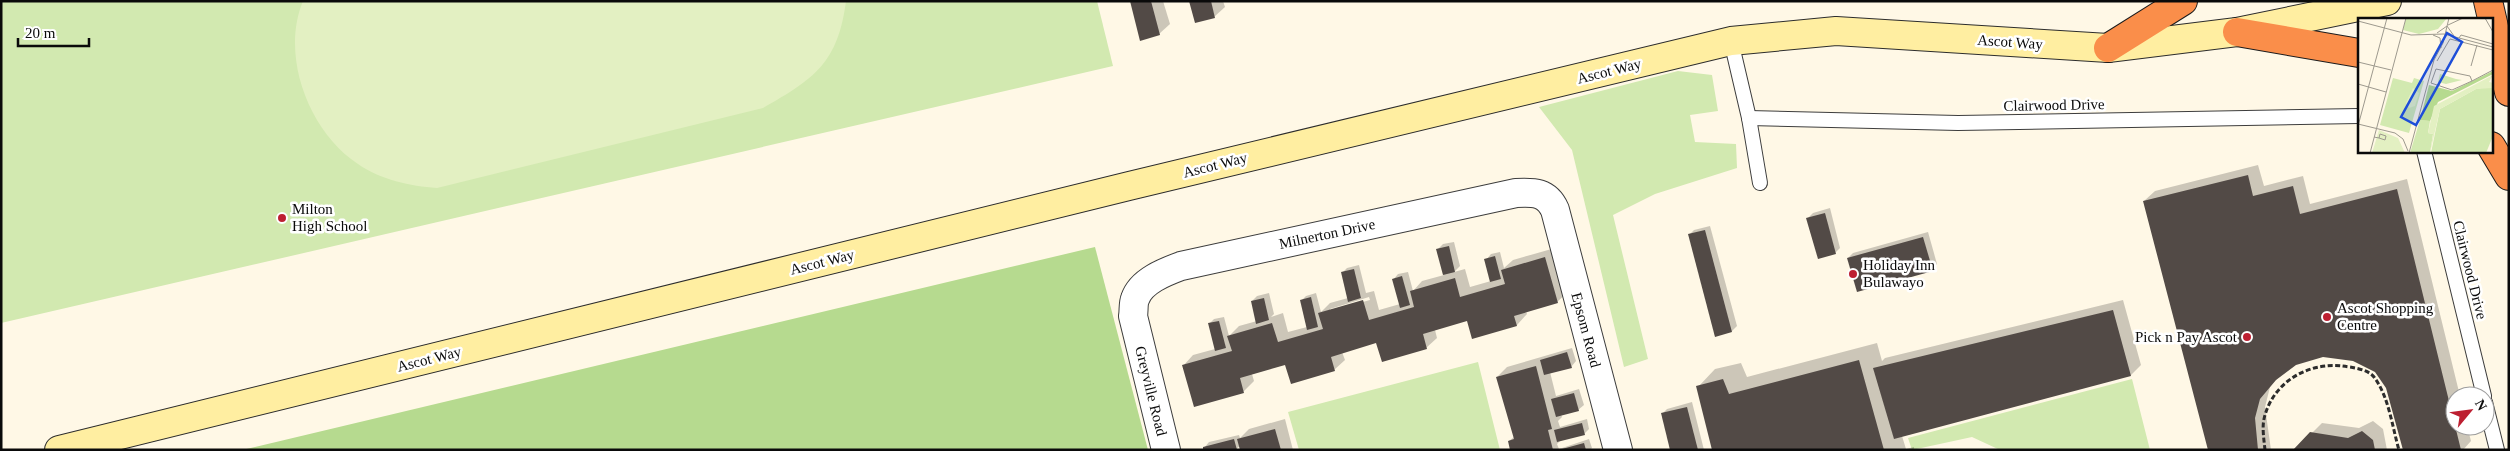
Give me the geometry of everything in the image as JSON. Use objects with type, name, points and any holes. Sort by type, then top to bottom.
[{"type":"highway","points":[[2108,48],[2183,1]]},
{"type":"highway","points":[[2488,1],[2492,18]]},
{"type":"highway","points":[[2492,18],[2509,92]]},
{"type":"highway","points":[[2237,32],[2358,53]]},
{"type":"highway","points":[[2492,148],[2509,176]]},
{"type":"main road","name":"Ascot Way","points":[[59,450],[1129,186],[1731,41],[1836,31],[2108,48],[2237,32],[2387,1]]},
{"type":"street","name":"Milnerton Drive","points":[[1136,331],[1133,316],[1135,299],[1144,286],[1162,274],[1181,266],[1516,193],[1536,192],[1550,200],[1555,210]]},
{"type":"street","name":"Epsom Road","points":[[1555,210],[1618,450]]},
{"type":"street","name":"Greyville Road","points":[[1136,331],[1166,450]]},
{"type":"lane","points":[[1731,41],[1749,118],[1760,183]]},
{"type":"lane","name":"Clairwood Drive","points":[[1749,118],[1958,123],[2358,116]]},
{"type":"lane","name":"Clairwood Drive","points":[[2424,152],[2482,386]]},
{"type":"lane","points":[[2494,436],[2497,450]]},
{"type":"path","points":[[2265,450],[2263,421],[2268,407],[2281,387],[2299,372],[2324,364],[2353,367],[2372,375],[2383,392],[2399,450]]},
{"type":"green space","name":"Milton High School","points":[[1,1],[1097,1],[1113,66],[1,323]]},
{"type":"green space","points":[[303,1],[846,1],[837,40],[821,67],[796,88],[763,108],[437,188],[406,184],[367,170],[341,150],[326,133],[313,113],[297,68],[295,45],[297,22]]},
{"type":"green space","points":[[1678,71],[1712,75],[1718,111],[1690,115],[1695,142],[1736,144],[1737,168],[1655,194],[1613,215],[1648,359],[1624,367],[1572,150],[1539,107]]},
{"type":"green space","points":[[1095,247],[1148,450],[242,450]]},
{"type":"green space","points":[[1478,362],[1500,450],[1299,450],[1288,412]]},
{"type":"green space","points":[[2132,379],[2150,450],[2000,450],[1972,437],[1912,450],[1908,438]]},
{"type":"building","points":[[1130,1],[1151,1],[1160,35],[1140,41]]},
{"type":"building","points":[[1189,1],[1211,1],[1215,18],[1195,23]]},
{"type":"building","points":[[2248,175],[2253,196],[2293,186],[2300,214],[2397,189],[2445,386],[2445,436],[2458,436],[2461,450],[2403,450],[2386,388],[2375,372],[2353,361],[2323,357],[2296,365],[2276,380],[2260,399],[2255,418],[2258,450],[2208,450],[2143,201]]},
{"type":"building","points":[[1825,213],[1836,254],[1818,259],[1806,218]]},
{"type":"building","points":[[1705,230],[1732,332],[1715,337],[1688,234]]},
{"type":"building","points":[[1923,237],[1933,271],[1857,292],[1847,258]]},
{"type":"building","points":[[1449,246],[1455,272],[1443,275],[1436,249]]},
{"type":"building","points":[[1495,256],[1501,279],[1490,282],[1484,259]]},
{"type":"building","points":[[1545,257],[1558,303],[1514,316],[1517,326],[1472,339],[1467,321],[1423,334],[1427,349],[1382,362],[1376,343],[1331,357],[1335,371],[1291,384],[1285,365],[1240,378],[1244,393],[1194,407],[1182,365],[1232,351],[1227,336],[1272,323],[1278,342],[1323,329],[1318,313],[1363,300],[1369,320],[1414,307],[1410,291],[1455,278],[1460,297],[1505,284],[1501,270]]},
{"type":"building","points":[[1354,269],[1361,298],[1348,302],[1341,272]]},
{"type":"building","points":[[1402,276],[1410,305],[1400,308],[1392,279]]},
{"type":"building","points":[[1311,297],[1318,327],[1307,330],[1300,300]]},
{"type":"building","points":[[1264,298],[1269,320],[1256,324],[1251,301]]},
{"type":"building","points":[[2113,310],[2131,376],[1894,439],[1873,368]]},
{"type":"building","points":[[1219,321],[1226,348],[1215,351],[1208,323]]},
{"type":"building","points":[[1567,352],[1572,368],[1544,375],[1540,360]]},
{"type":"building","points":[[1859,360],[1884,450],[1712,450],[1696,386],[1723,379],[1729,394]]},
{"type":"building","points":[[1536,366],[1552,429],[1548,430],[1553,450],[1510,450],[1508,441],[1514,439],[1496,377]]},
{"type":"building","points":[[1574,393],[1579,411],[1556,417],[1551,399]]},
{"type":"building","points":[[1687,407],[1698,450],[1670,450],[1661,413]]},
{"type":"building","points":[[1582,423],[1585,435],[1557,442],[1554,430]]},
{"type":"building","points":[[1275,429],[1281,450],[1240,450],[1237,439]]},
{"type":"building","points":[[2362,431],[2373,440],[2375,450],[2293,450],[2310,432],[2348,438]]},
{"type":"building","points":[[1234,439],[1237,450],[1203,450],[1203,447]]},
{"type":"building","points":[[1584,443],[1586,450],[1562,450],[1562,449]]},
{"type":"place","name":"Milton High School","points":[[282,218]]},
{"type":"place","name":"Holiday Inn Bulawayo","points":[[1853,274]]},
{"type":"place","name":"Ascot Shopping Centre","points":[[2327,317]]},
{"type":"place","name":"Pick n Pay Ascot","points":[[2247,337]]}]
